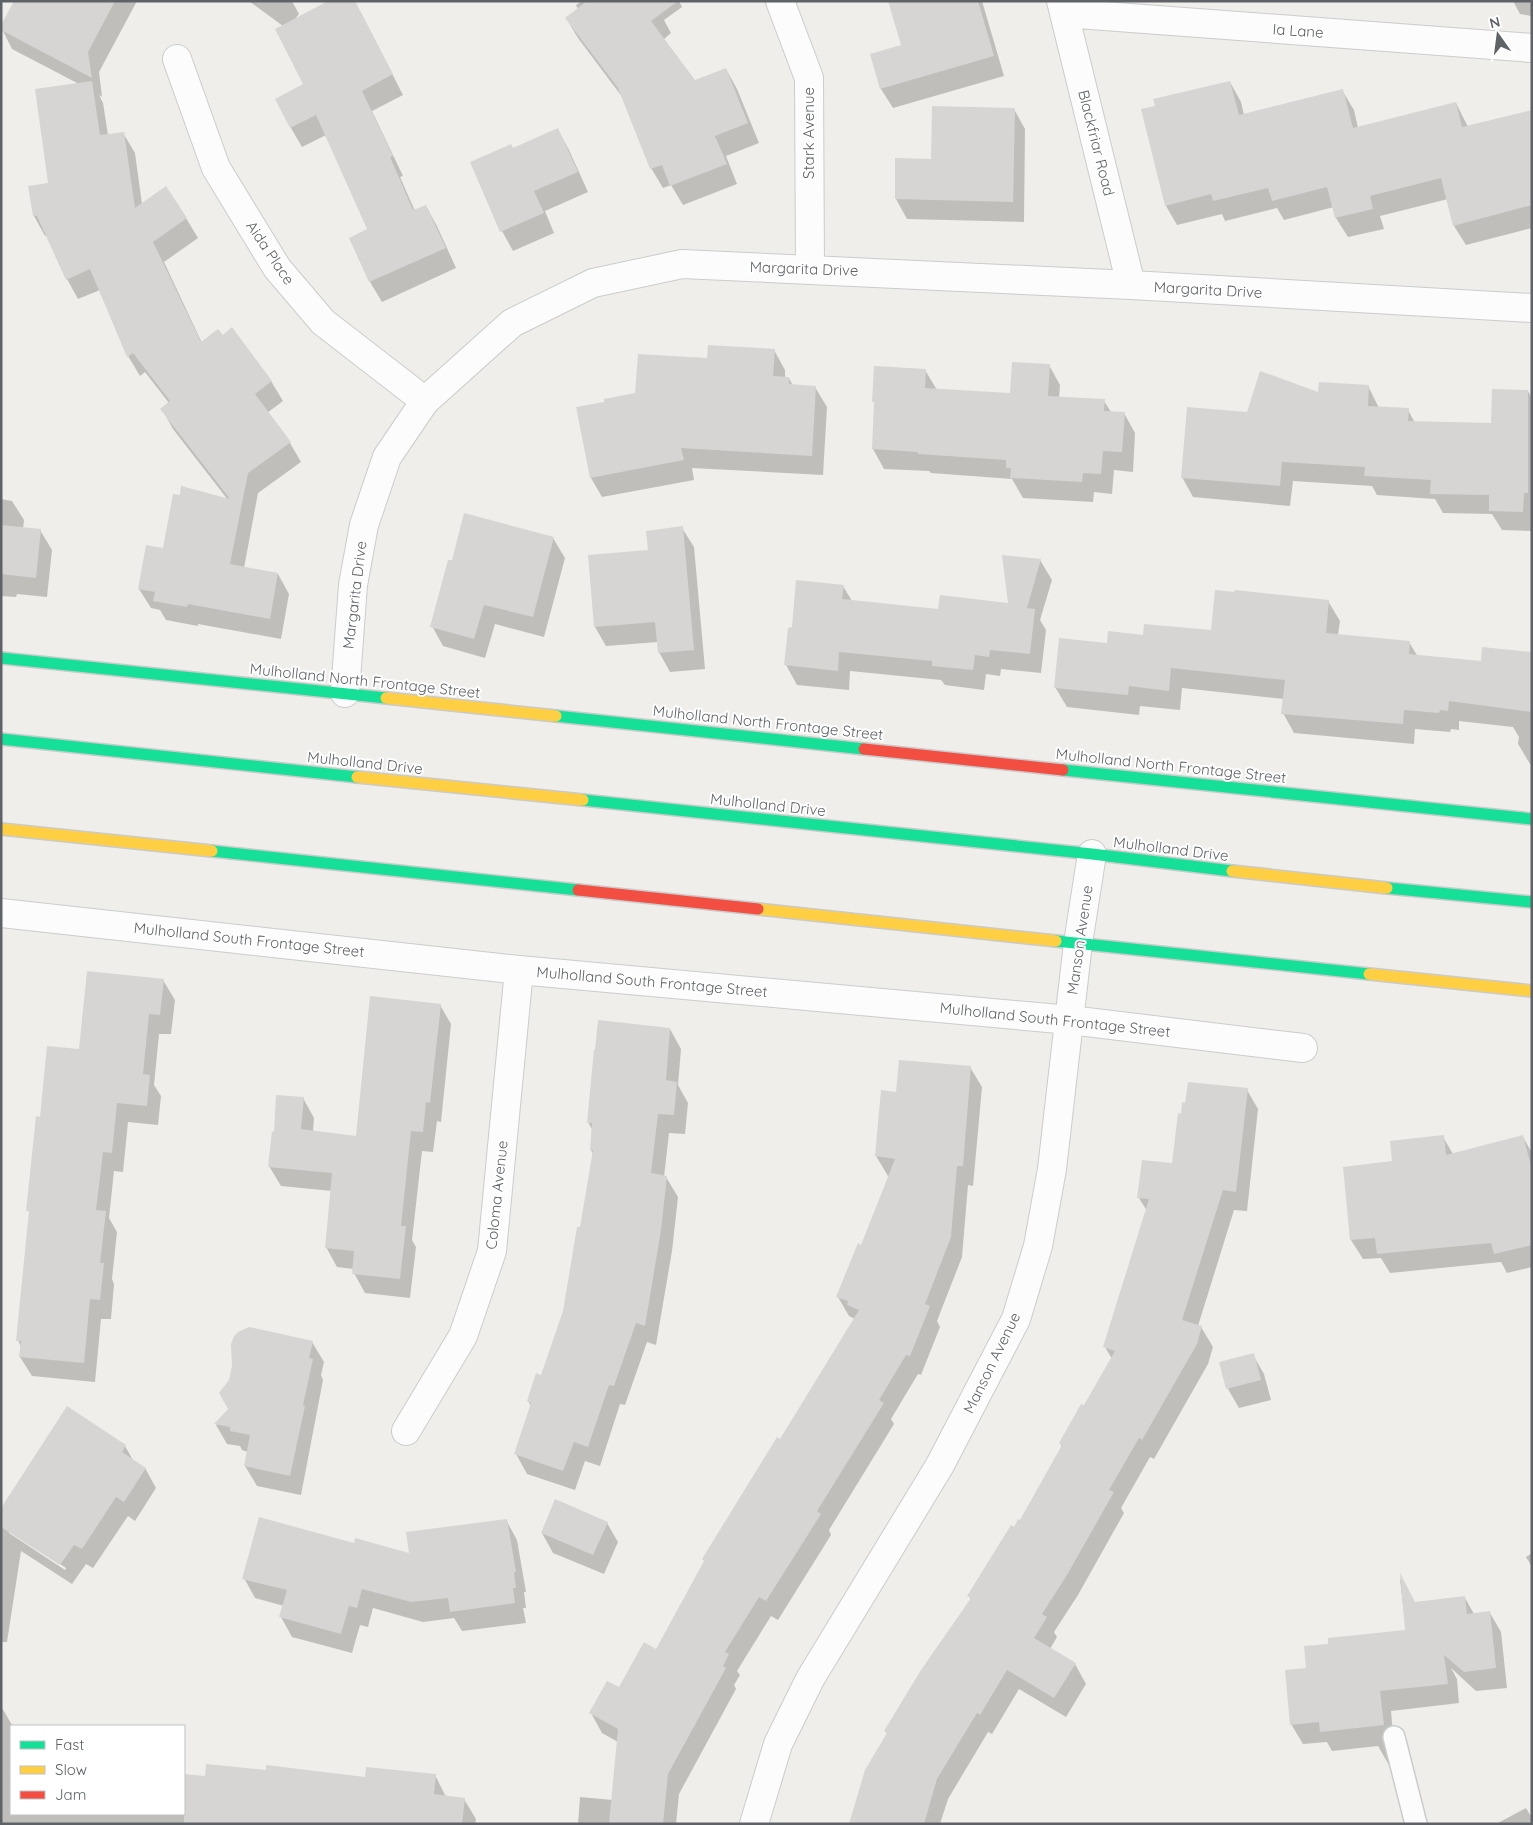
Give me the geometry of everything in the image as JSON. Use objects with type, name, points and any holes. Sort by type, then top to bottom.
[{"type":"main road","name":"Mulholland North Frontage Street","points":[[1,658],[1532,819]]},
{"type":"main road","name":"Mulholland Drive","points":[[1,739],[1092,854],[1327,882],[1532,902]]},
{"type":"main road","points":[[1,829],[1532,991]]},
{"type":"street","name":"Stark Avenue","points":[[780,1],[808,78],[810,269]]},
{"type":"street","name":"Ia Lane","points":[[1063,7],[1532,48]]},
{"type":"street","name":"Blackfriar Road","points":[[1063,7],[1131,285]]},
{"type":"street","name":"Aida Place","points":[[177,59],[216,168],[277,268],[323,322],[425,401]]},
{"type":"street","name":"Margarita Drive","points":[[345,694],[353,585],[364,525],[387,457],[425,401],[512,323],[593,282],[682,264],[1131,285],[1532,308]]},
{"type":"street","name":"Manson Avenue","points":[[754,1824],[778,1744],[810,1679],[940,1465],[1016,1319],[1038,1246],[1052,1169],[1078,943],[1092,854]]},
{"type":"street","name":"Mulholland South Frontage Street","points":[[1,913],[519,970],[1070,1020],[1303,1048]]},
{"type":"street","name":"Coloma Avenue","points":[[406,1431],[463,1336],[492,1251],[519,970]]},
{"type":"lane","points":[[1394,1737],[1416,1824]]},
{"type":"building","points":[[14,1],[115,1],[88,52],[92,78],[1,30],[1,25]]},
{"type":"building","points":[[328,1],[355,1],[393,74],[362,91],[393,156],[390,157],[413,210],[426,205],[446,248],[369,282],[349,238],[367,229],[316,115],[290,128],[275,99],[303,84],[275,29]]},
{"type":"building","points":[[587,1],[678,1],[651,21],[695,80],[726,68],[748,123],[715,136],[727,164],[670,186],[662,165],[650,169],[618,88],[565,18]]},
{"type":"building","points":[[888,1],[978,1],[994,56],[880,89],[870,54],[901,45]]},
{"type":"building","points":[[92,81],[100,135],[124,132],[135,208],[166,186],[187,218],[153,242],[201,342],[218,329],[223,335],[232,327],[272,381],[255,394],[291,442],[248,473],[230,564],[278,573],[270,619],[188,604],[187,607],[153,601],[155,592],[138,589],[146,545],[163,548],[173,494],[180,495],[181,486],[230,499],[160,409],[170,401],[133,353],[127,357],[90,269],[66,280],[37,216],[33,216],[28,186],[48,183],[35,89]]},
{"type":"building","points":[[1230,81],[1239,115],[1343,89],[1353,128],[1456,102],[1462,127],[1532,110],[1532,205],[1453,226],[1441,178],[1370,196],[1373,209],[1335,218],[1327,187],[1272,201],[1268,188],[1213,201],[1211,194],[1165,206],[1141,109],[1155,106],[1153,99]]},
{"type":"building","points":[[932,106],[1015,108],[1013,202],[895,199],[895,158],[931,159]]},
{"type":"building","points":[[558,128],[578,172],[534,191],[544,213],[500,232],[470,162],[511,144],[513,148]]},
{"type":"building","points":[[708,345],[775,349],[773,376],[789,377],[789,384],[816,386],[812,456],[681,448],[684,460],[590,478],[576,407],[604,402],[604,399],[635,393],[638,354],[707,358]]},
{"type":"building","points":[[1012,362],[1050,364],[1048,396],[1105,399],[1104,411],[1125,412],[1122,452],[1103,451],[1101,474],[1083,473],[1082,482],[1010,478],[1011,468],[1006,468],[1006,460],[872,449],[874,366],[926,369],[925,388],[1010,393]]},
{"type":"building","points":[[1260,371],[1318,392],[1319,382],[1369,385],[1368,406],[1409,408],[1408,421],[1491,423],[1492,389],[1528,390],[1528,493],[1524,493],[1523,512],[1489,511],[1489,495],[1430,494],[1431,480],[1364,476],[1365,467],[1282,462],[1280,486],[1181,478],[1187,407],[1247,412]]},
{"type":"building","points":[[464,513],[554,537],[533,617],[484,605],[474,639],[430,627],[448,560],[452,560]]},
{"type":"building","points":[[1,525],[41,529],[36,578],[1,574]]},
{"type":"building","points":[[683,526],[694,650],[658,653],[655,622],[594,627],[588,555],[648,550],[646,531]]},
{"type":"building","points":[[1002,555],[1041,559],[1027,608],[1035,609],[1030,654],[990,650],[989,657],[975,655],[973,670],[932,666],[932,661],[839,652],[838,671],[784,665],[788,628],[792,627],[796,580],[844,585],[842,599],[938,609],[940,595],[1008,603]]},
{"type":"building","points":[[1215,590],[1234,592],[1235,590],[1329,600],[1326,633],[1410,641],[1409,654],[1481,661],[1482,647],[1532,652],[1532,712],[1449,701],[1448,711],[1440,710],[1439,713],[1404,710],[1403,724],[1281,714],[1285,680],[1171,668],[1169,691],[1129,686],[1128,695],[1054,688],[1059,638],[1107,643],[1108,631],[1143,635],[1144,624],[1211,630]]},
{"type":"building","points":[[87,971],[164,979],[160,1015],[149,1014],[143,1074],[150,1075],[147,1106],[117,1103],[112,1153],[103,1152],[96,1210],[106,1211],[100,1263],[104,1263],[100,1300],[90,1299],[84,1363],[19,1357],[21,1341],[16,1341],[29,1211],[26,1211],[36,1116],[40,1117],[47,1046],[79,1049]]},
{"type":"building","points":[[370,996],[441,1004],[430,1103],[426,1102],[423,1132],[411,1131],[401,1226],[406,1226],[400,1279],[352,1274],[354,1251],[325,1248],[332,1173],[268,1167],[272,1131],[274,1132],[276,1095],[304,1097],[301,1129],[356,1136]]},
{"type":"building","points":[[598,1020],[670,1028],[666,1080],[677,1082],[674,1115],[658,1114],[651,1173],[667,1176],[661,1230],[645,1326],[636,1323],[614,1386],[609,1385],[588,1447],[574,1442],[563,1471],[514,1454],[531,1403],[527,1401],[536,1373],[541,1375],[563,1311],[577,1227],[580,1227],[593,1150],[590,1150],[592,1123],[587,1123]]},
{"type":"building","points":[[899,1060],[971,1066],[963,1166],[957,1166],[951,1237],[925,1304],[930,1306],[910,1356],[906,1355],[879,1400],[884,1403],[817,1511],[821,1514],[766,1601],[759,1597],[725,1652],[729,1654],[723,1666],[726,1668],[668,1774],[663,1824],[609,1824],[618,1729],[589,1713],[607,1681],[619,1687],[644,1642],[656,1649],[704,1561],[702,1559],[777,1437],[780,1439],[859,1310],[847,1305],[848,1301],[836,1297],[858,1243],[861,1245],[895,1159],[875,1156],[881,1090],[896,1092]]},
{"type":"building","points":[[1188,1082],[1248,1088],[1236,1192],[1223,1190],[1182,1320],[1202,1326],[1197,1344],[1142,1440],[1139,1438],[1109,1490],[1114,1492],[1067,1575],[1042,1614],[1047,1617],[1034,1638],[1076,1663],[1054,1698],[1007,1670],[980,1715],[977,1713],[937,1779],[924,1824],[849,1824],[865,1770],[887,1733],[884,1731],[921,1670],[971,1598],[967,1596],[1011,1525],[1014,1527],[1018,1519],[1020,1520],[1062,1445],[1059,1443],[1081,1404],[1084,1405],[1115,1351],[1103,1347],[1149,1199],[1137,1198],[1142,1160],[1172,1163],[1178,1113],[1181,1114],[1182,1102],[1185,1103]]},
{"type":"building","points":[[1444,1135],[1446,1155],[1523,1135],[1532,1170],[1532,1245],[1494,1254],[1491,1243],[1377,1254],[1375,1238],[1350,1240],[1343,1167],[1392,1161],[1390,1141]]},
{"type":"building","points":[[249,1327],[313,1341],[309,1358],[313,1359],[303,1405],[305,1406],[290,1476],[244,1466],[250,1435],[230,1431],[230,1427],[214,1424],[228,1409],[219,1393],[229,1380],[232,1366],[231,1344],[238,1332]]},
{"type":"building","points":[[1254,1353],[1261,1380],[1226,1389],[1219,1362]]},
{"type":"building","points":[[67,1406],[126,1445],[122,1452],[146,1468],[124,1502],[116,1497],[82,1549],[74,1545],[60,1565],[1,1527],[1,1508]]},
{"type":"building","points":[[555,1499],[608,1522],[593,1555],[541,1533]]},
{"type":"building","points":[[259,1517],[354,1543],[355,1538],[409,1553],[406,1532],[507,1519],[516,1572],[514,1572],[516,1588],[513,1588],[515,1603],[450,1612],[448,1598],[411,1602],[362,1589],[357,1608],[349,1606],[341,1634],[279,1617],[287,1590],[242,1579]]},
{"type":"building","points":[[1400,1573],[1415,1602],[1465,1596],[1467,1614],[1490,1611],[1496,1668],[1464,1672],[1444,1655],[1448,1684],[1380,1691],[1384,1725],[1320,1732],[1319,1722],[1290,1725],[1285,1670],[1306,1668],[1304,1646],[1328,1644],[1328,1638],[1405,1630]]},
{"type":"building","points":[[206,1764],[266,1770],[266,1765],[365,1777],[366,1767],[436,1774],[434,1794],[465,1798],[462,1824],[184,1824],[185,1774],[205,1776]]},
{"type":"traffic: fast","points":[[1,658],[386,698]]},
{"type":"traffic: fast","points":[[556,716],[864,749]]},
{"type":"traffic: fast","points":[[1,739],[357,777]]},
{"type":"traffic: fast","points":[[1063,770],[1532,819]]},
{"type":"traffic: fast","points":[[583,800],[1092,854],[1232,871]]},
{"type":"traffic: fast","points":[[212,851],[578,890]]},
{"type":"traffic: fast","points":[[1387,888],[1532,902]]},
{"type":"traffic: fast","points":[[1056,941],[1369,974]]},
{"type":"traffic: slow","points":[[386,698],[556,716]]},
{"type":"traffic: slow","points":[[357,777],[583,800]]},
{"type":"traffic: slow","points":[[1,829],[212,851]]},
{"type":"traffic: slow","points":[[1232,871],[1387,888]]},
{"type":"traffic: slow","points":[[758,909],[1056,941]]},
{"type":"traffic: slow","points":[[1369,974],[1532,991]]},
{"type":"traffic: jam","points":[[864,749],[1063,770]]},
{"type":"traffic: jam","points":[[578,890],[758,909]]}]
